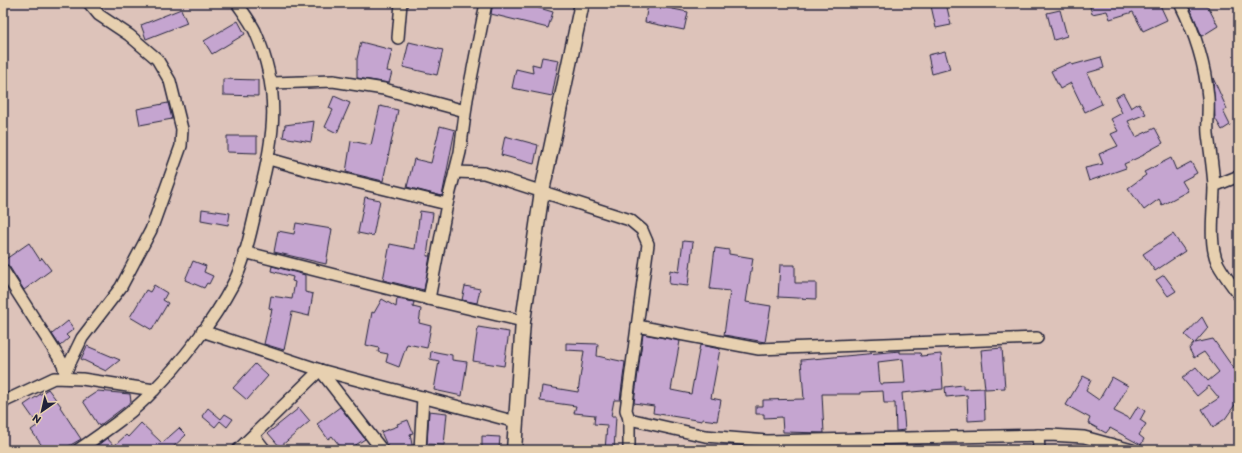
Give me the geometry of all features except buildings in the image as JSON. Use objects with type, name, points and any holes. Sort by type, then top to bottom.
[{"type":"main road","points":[[514,450],[523,321],[542,191],[582,3]]},
{"type":"street","points":[[3,270],[63,364],[65,373],[82,338],[121,287],[151,230],[181,146],[182,129],[170,81],[157,59],[129,35],[99,15],[89,3]]},
{"type":"street","points":[[78,450],[140,404],[154,390],[202,331],[233,285],[244,252],[269,159],[273,129],[272,83],[254,31],[237,3]]},
{"type":"street","points":[[398,38],[401,3]]},
{"type":"street","points":[[429,299],[446,204],[460,152],[465,111],[486,3]]},
{"type":"street","points":[[1180,3],[1192,27],[1205,71],[1208,98],[1208,133],[1213,160],[1214,250],[1218,263],[1239,295]]},
{"type":"street","points":[[272,83],[334,81],[384,89],[465,111]]},
{"type":"street","points":[[269,159],[314,172],[446,204]]},
{"type":"street","points":[[455,172],[484,173],[630,220],[642,230],[648,244],[626,410],[629,419],[629,450]]},
{"type":"street","points":[[1214,186],[1239,176]]},
{"type":"street","points":[[244,252],[429,299],[523,321]]},
{"type":"street","points":[[637,326],[758,349],[1037,338]]},
{"type":"street","points":[[202,331],[320,370],[516,422]]},
{"type":"street","points":[[238,450],[320,370]]},
{"type":"street","points":[[320,370],[382,450]]},
{"type":"street","points":[[3,402],[54,378],[82,379],[154,390]]},
{"type":"street","points":[[420,450],[423,397]]},
{"type":"street","points":[[629,419],[705,436],[767,441],[1038,435],[1084,437],[1132,450]]},
{"type":"street","points":[[1038,435],[1039,450]]},
{"type":"street","points":[[254,436],[265,450]]}]
